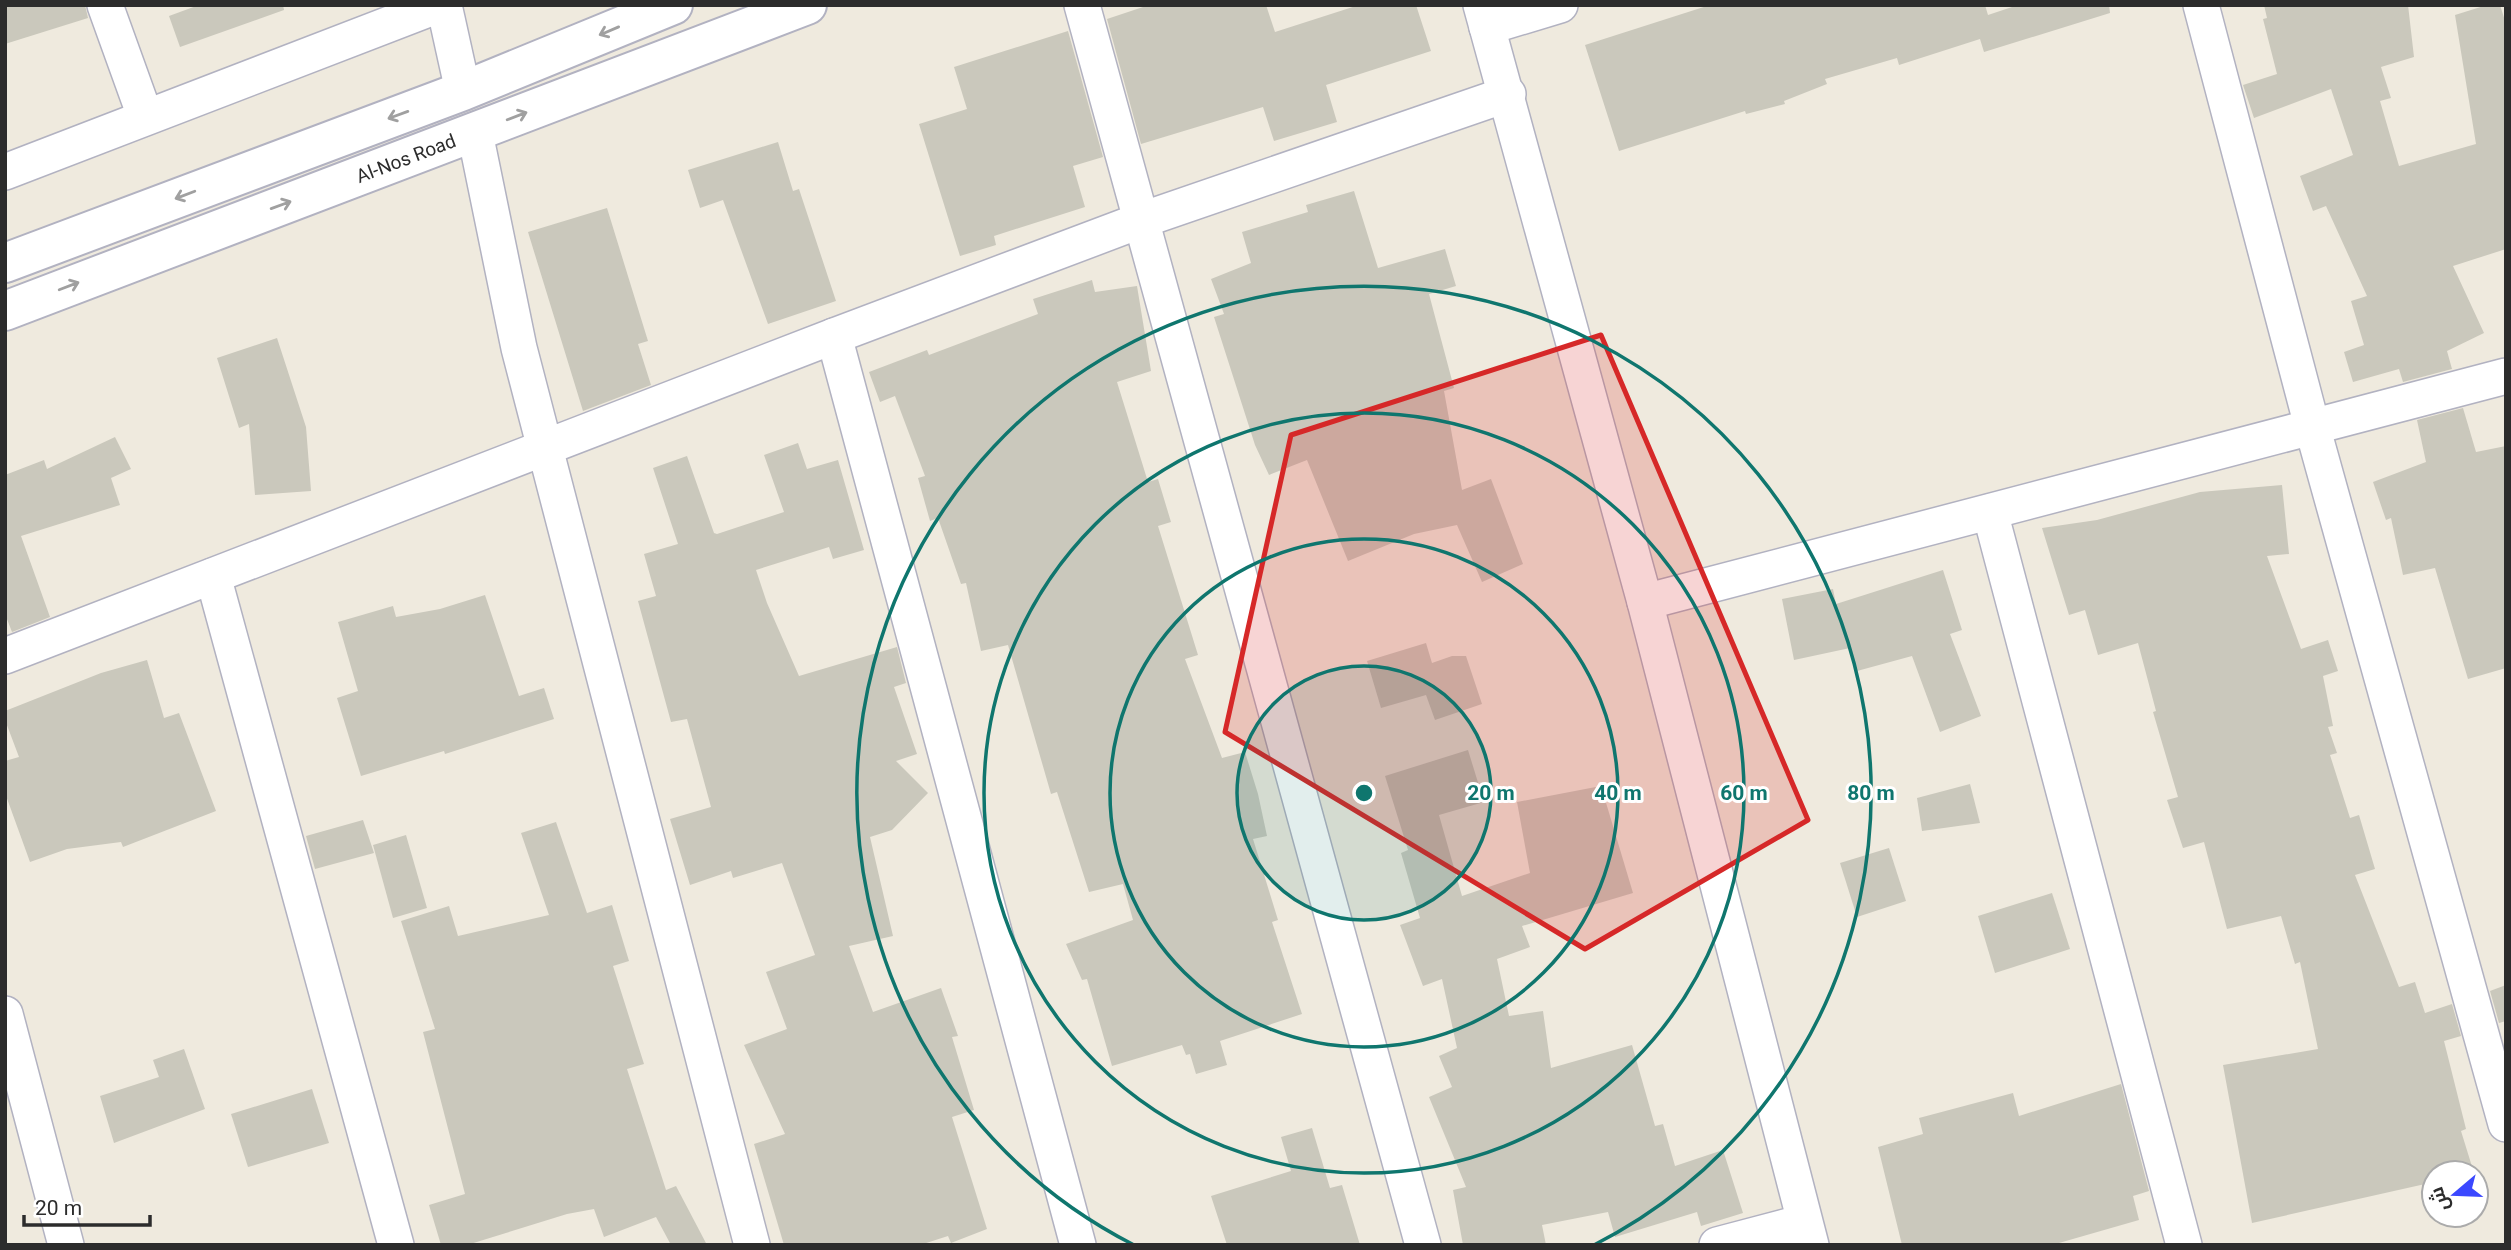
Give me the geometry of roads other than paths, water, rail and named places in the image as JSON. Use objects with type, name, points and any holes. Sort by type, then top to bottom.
[{"type":"main road","points":[[5,263],[463,91],[673,5]]},
{"type":"main road","name":"Al-Nos Road","points":[[5,311],[807,5]]},
{"type":"street","points":[[105,5],[145,117]]},
{"type":"street","points":[[5,172],[442,5],[463,91]]},
{"type":"street","points":[[1082,5],[1139,221],[1423,1245]]},
{"type":"street","points":[[1560,5],[1484,16],[1508,94],[1645,602],[1808,1233],[1717,1245]]},
{"type":"street","points":[[2201,5],[2312,426],[2506,1124]]},
{"type":"street","points":[[5,656],[834,335],[1139,221],[1508,94]]},
{"type":"street","points":[[475,133],[519,348],[752,1245]]},
{"type":"street","points":[[834,335],[1078,1245]]},
{"type":"street","points":[[1645,602],[2506,376]]},
{"type":"street","points":[[1990,512],[2184,1245]]},
{"type":"street","points":[[214,576],[396,1245]]},
{"type":"street","points":[[5,1014],[66,1245]]}]
